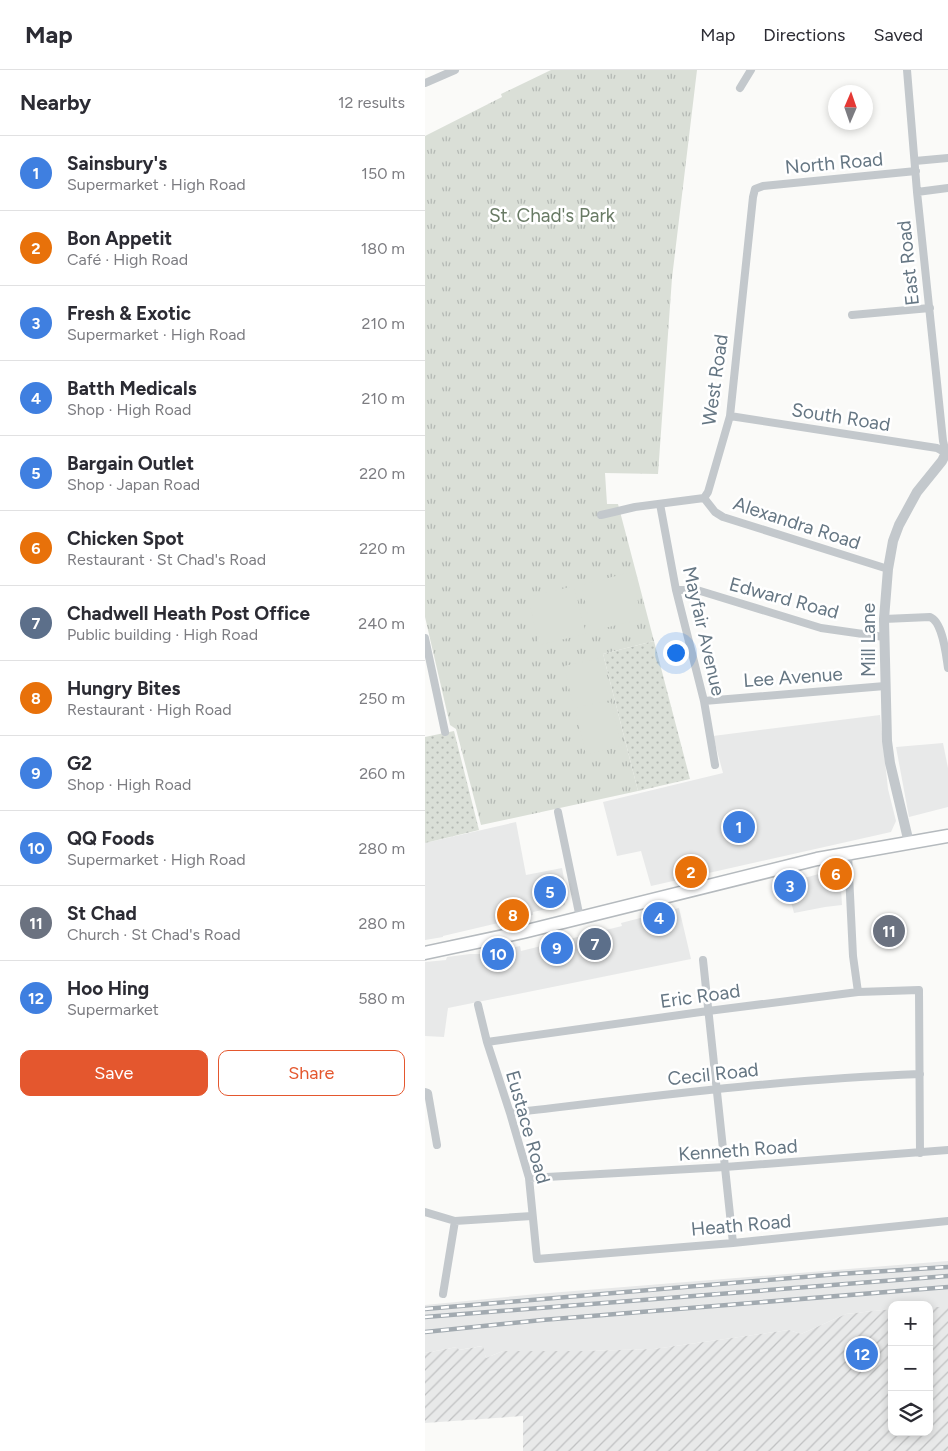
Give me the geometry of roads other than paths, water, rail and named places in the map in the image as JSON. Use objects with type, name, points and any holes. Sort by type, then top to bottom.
[{"type":"main road","points":[[425,953],[523,932],[763,872],[948,836]]},
{"type":"street","points":[[425,83],[444,73],[455,70]]},
{"type":"street","points":[[740,88],[751,70]]},
{"type":"street","name":"East Road","points":[[907,70],[917,192],[941,425],[947,452]]},
{"type":"street","points":[[915,160],[948,158]]},
{"type":"street","name":"North Road","points":[[755,189],[763,186],[916,172]]},
{"type":"street","points":[[917,192],[948,188]]},
{"type":"street","name":"West Road","points":[[704,498],[708,492],[730,416],[755,189]]},
{"type":"street","points":[[852,315],[930,308]]},
{"type":"street","name":"South Road","points":[[730,416],[937,448],[947,452]]},
{"type":"street","name":"Mill Lane","points":[[909,843],[890,763],[887,742],[884,619],[888,569],[893,541],[899,525],[917,492],[947,452]]},
{"type":"street","points":[[601,515],[635,507],[704,498]]},
{"type":"street","name":"Alexandra Road","points":[[704,498],[715,512],[723,517],[888,569]]},
{"type":"street","name":"Mayfair Avenue","points":[[660,504],[677,590],[704,700],[715,765]]},
{"type":"street","name":"Edward Road","points":[[677,590],[697,590],[821,628],[884,637]]},
{"type":"street","points":[[884,619],[930,617],[934,619],[938,624],[946,652],[948,668]]},
{"type":"street","points":[[425,638],[445,732]]},
{"type":"street","name":"Lee Avenue","points":[[704,700],[885,686]]},
{"type":"street","points":[[559,812],[579,918]]},
{"type":"street","points":[[848,854],[853,956],[858,992]]},
{"type":"street","points":[[703,960],[733,1243]]},
{"type":"street","name":"Eric Road","points":[[487,1042],[858,992],[919,990],[919,1074]]},
{"type":"street","name":"Eustace Road","points":[[478,1005],[487,1042],[529,1178],[537,1259]]},
{"type":"street","points":[[919,1074],[920,1153]]},
{"type":"street","name":"Cecil Road","points":[[510,1113],[717,1089],[878,1075],[919,1074]]},
{"type":"street","points":[[425,1092],[429,1093],[437,1145]]},
{"type":"street","name":"Kenneth Road","points":[[529,1178],[725,1167],[948,1150]]},
{"type":"street","points":[[425,1212],[455,1222],[533,1216]]},
{"type":"street","name":"Heath Road","points":[[537,1259],[733,1243],[948,1221]]},
{"type":"street","points":[[443,1294],[455,1222]]},
{"type":"railway","points":[[425,1309],[839,1274],[948,1267]]},
{"type":"railway","points":[[425,1317],[948,1276]]},
{"type":"railway","points":[[425,1332],[542,1320],[948,1287]]},
{"type":"place","name":"Sainsbury's","points":[[739,827]]},
{"type":"place","name":"Bon Appetit","points":[[691,872]]},
{"type":"place","name":"Chicken Spot","points":[[836,874]]},
{"type":"place","name":"Fresh & Exotic","points":[[790,886]]},
{"type":"place","name":"Bargain Outlet","points":[[550,892]]},
{"type":"place","name":"Hungry Bites","points":[[513,915]]},
{"type":"place","name":"Batth Medicals","points":[[659,918]]},
{"type":"place","name":"St Chad","points":[[889,931]]},
{"type":"place","name":"Chadwell Heath Post Office","points":[[595,944]]},
{"type":"place","name":"G2","points":[[557,948]]},
{"type":"place","name":"QQ Foods","points":[[498,954]]},
{"type":"place","name":"Hoo Hing","points":[[862,1354]]},
{"type":"park label","name":"St. Chad's Park","points":[[552,215]]}]
